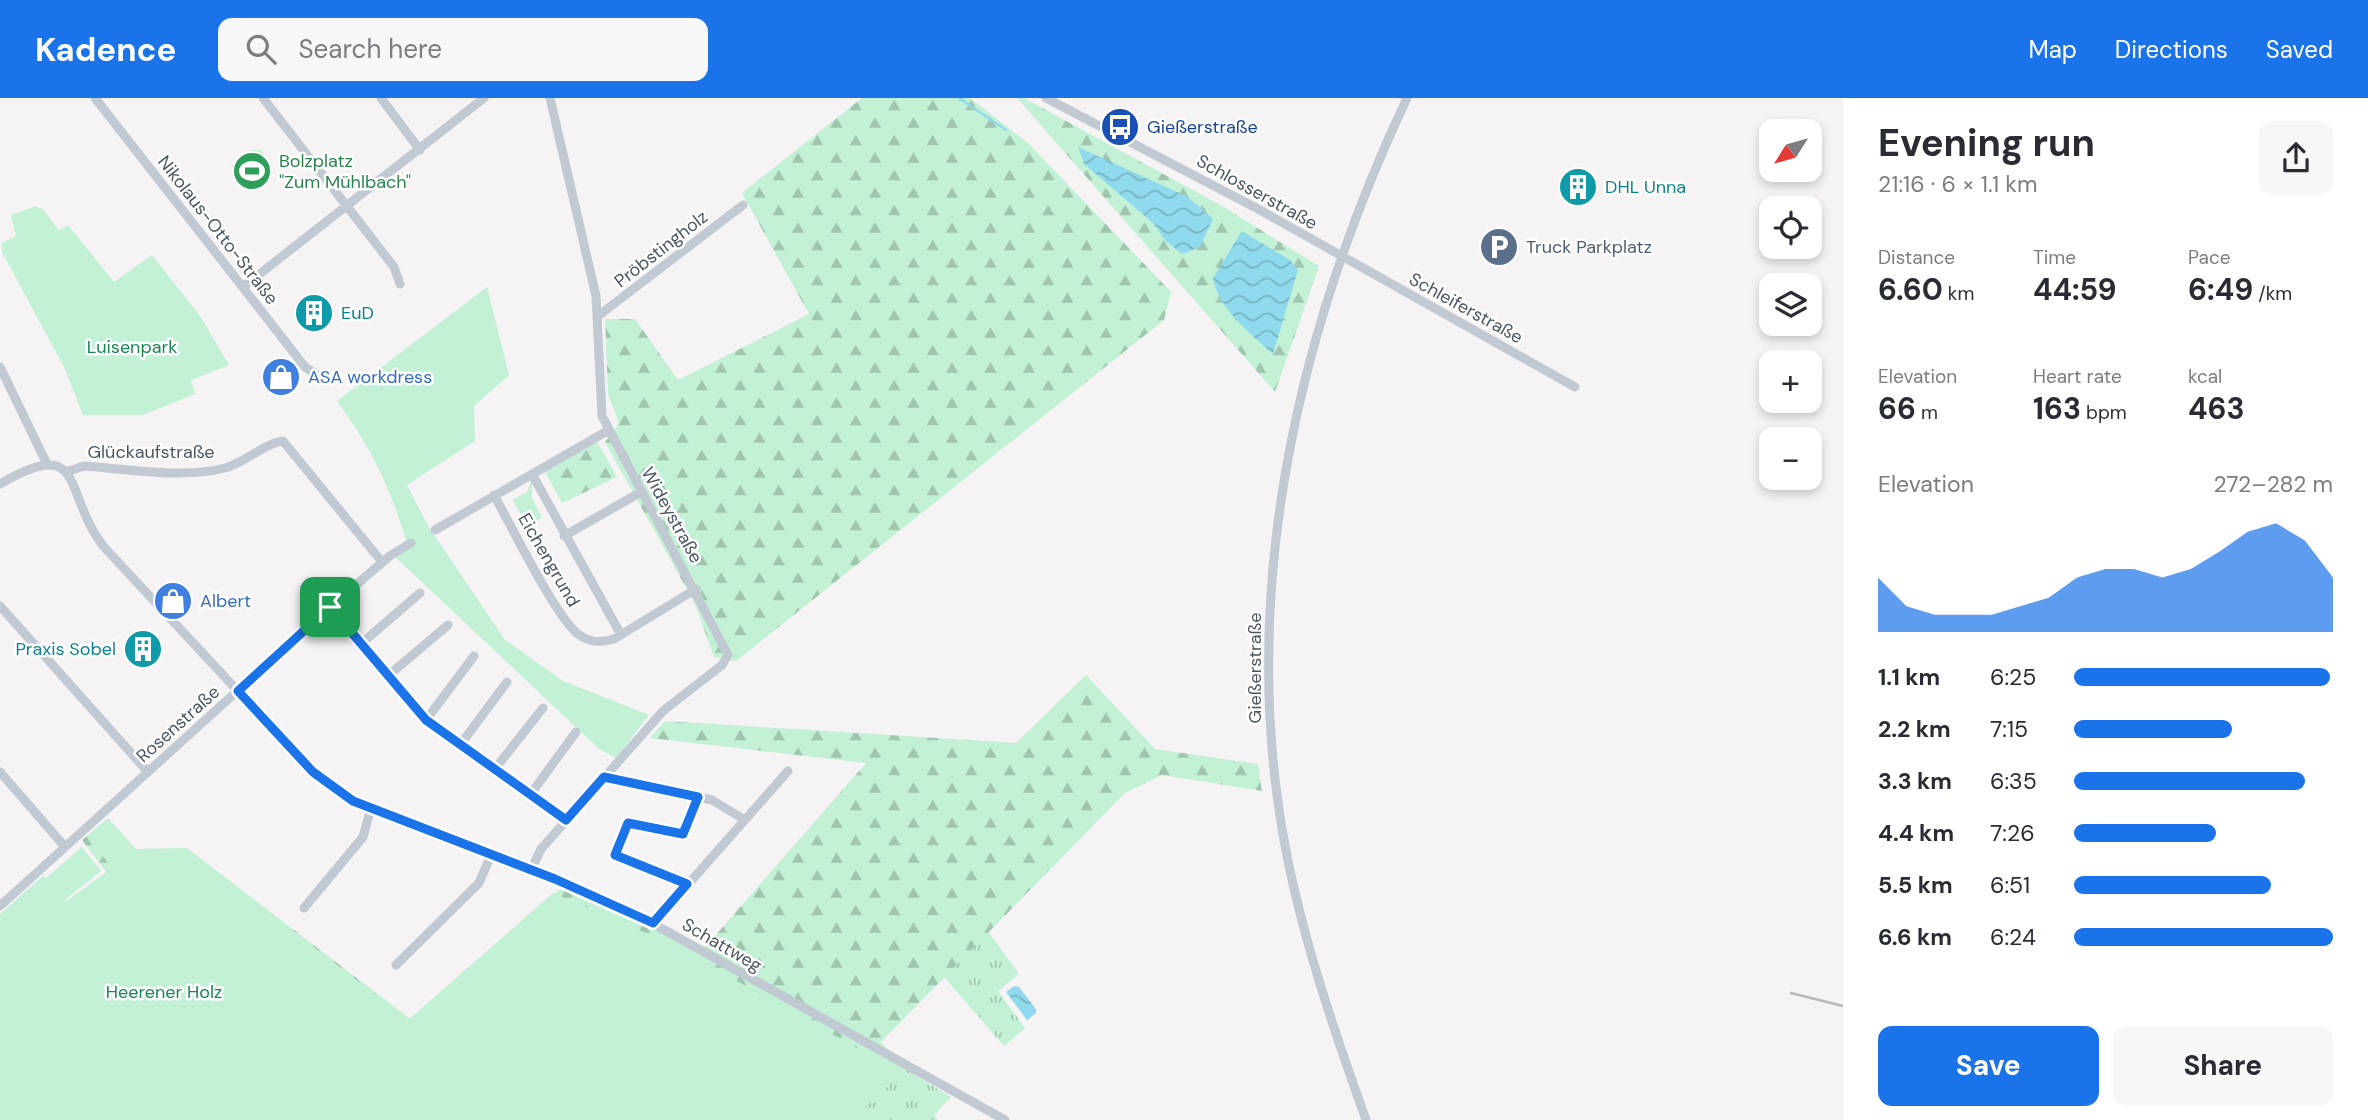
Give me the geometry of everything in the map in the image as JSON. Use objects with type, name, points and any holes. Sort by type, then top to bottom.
[{"type":"street","name":"Nikolaus-Otto-Straße","points":[[95,98],[305,367],[320,377]]},
{"type":"street","points":[[262,98],[394,267],[400,284]]},
{"type":"street","points":[[381,98],[420,150]]},
{"type":"street","points":[[243,287],[484,98]]},
{"type":"street","name":"Wideystraße","points":[[531,870],[541,849],[663,711],[722,665],[728,655],[696,589],[602,416],[598,316],[550,98]]},
{"type":"street","name":"Schlosserstraße","points":[[1045,98],[1194,174],[1342,256]]},
{"type":"street","name":"Gießerstraße","points":[[1366,1120],[1321,991],[1295,891],[1277,789],[1269,690],[1270,591],[1287,454],[1313,349],[1342,256],[1370,181],[1407,98]]},
{"type":"street","name":"Pröbstingholz","points":[[598,316],[743,205]]},
{"type":"street","name":"Schleiferstraße","points":[[1342,256],[1575,387]]},
{"type":"street","points":[[0,367],[46,462]]},
{"type":"street","points":[[435,530],[609,430]]},
{"type":"street","name":"Glückaufstraße","points":[[66,472],[84,466],[191,472],[214,470],[242,462],[274,443],[283,441],[382,562]]},
{"type":"street","points":[[0,484],[46,462],[58,465],[66,472]]},
{"type":"street","name":"Schattweg","points":[[66,472],[86,521],[104,547],[325,783],[353,801],[627,909],[1004,1120]]},
{"type":"street","name":"Eichengrund","points":[[532,474],[621,635]]},
{"type":"street","name":"Eichengrund","points":[[564,536],[641,492]]},
{"type":"street","name":"Eichengrund","points":[[494,495],[569,626],[586,639],[596,642],[621,635],[696,589]]},
{"type":"street","name":"Rosenstraße","points":[[0,906],[330,607],[382,562],[411,543]]},
{"type":"street","points":[[362,643],[420,593]]},
{"type":"street","points":[[0,606],[148,772]]},
{"type":"street","points":[[330,607],[426,720],[566,820]]},
{"type":"street","points":[[389,675],[448,625]]},
{"type":"street","points":[[426,720],[474,656]]},
{"type":"street","points":[[460,745],[507,682]]},
{"type":"street","points":[[494,771],[543,708]]},
{"type":"street","points":[[530,795],[576,732]]},
{"type":"street","points":[[653,923],[788,771]]},
{"type":"street","points":[[0,772],[65,847]]},
{"type":"street","points":[[604,777],[724,804],[745,820]]},
{"type":"street","points":[[687,884],[615,855],[628,823],[683,834],[698,797]]},
{"type":"street","points":[[304,908],[363,837],[371,808]]},
{"type":"street","points":[[396,965],[479,883],[491,855]]},
{"type":"green space","points":[[862,98],[970,98],[1028,143],[1171,292],[1164,320],[736,661],[714,657],[695,604],[605,442],[619,423],[608,394],[605,319],[635,319],[678,380],[809,314],[742,193]]},
{"type":"green space","points":[[1017,98],[1024,98],[1222,206],[1319,266],[1275,392]]},
{"type":"green space","name":"Bolzplatz \"Zum Mühlbach\"","points":[[252,150],[261,150],[270,163],[268,176],[262,185],[254,186],[231,166]]},
{"type":"green space","name":"Luisenpark","points":[[36,206],[44,210],[59,231],[68,225],[114,282],[152,255],[200,316],[229,365],[191,380],[195,394],[143,415],[83,415],[65,369],[2,252],[1,243],[16,236],[11,215]]},
{"type":"green space","points":[[487,287],[509,375],[474,406],[475,441],[407,485],[428,526],[505,640],[563,681],[649,715],[616,758],[599,749],[390,552],[406,541],[400,520],[378,468],[337,401]]},
{"type":"green space","points":[[595,438],[617,477],[562,503],[543,468]]},
{"type":"green space","points":[[532,477],[532,498],[542,518],[529,525],[526,522],[519,526],[517,523],[524,519],[512,500],[527,492]]},
{"type":"green space","name":"Heerener Holz","points":[[1086,675],[1155,749],[1258,764],[1262,791],[1162,775],[1125,793],[881,1042],[905,1069],[848,1120],[0,1120],[0,916],[50,918],[107,873],[82,840],[105,821],[135,851],[188,849],[413,1021],[560,889],[651,926],[699,954],[866,763],[650,738],[665,721],[1016,743]]},
{"type":"green space","name":"Heerener Holz","points":[[108,818],[136,849],[187,848],[408,1020],[553,893],[667,942],[902,1073],[851,1120],[0,1120],[0,914],[43,876],[46,878],[82,847],[101,871],[65,902],[112,868],[87,836]]},
{"type":"green space","points":[[988,931],[1019,974],[998,991],[1025,1028],[1004,1046],[944,977]]},
{"type":"green space","points":[[905,1069],[951,1097],[934,1115],[938,1120],[848,1120]]},
{"type":"water","points":[[1078,147],[1188,197],[1213,219],[1200,247],[1182,254],[1166,241],[1153,223],[1084,164]]},
{"type":"water","points":[[1242,231],[1290,260],[1298,270],[1273,354],[1245,329],[1216,290],[1213,278]]},
{"type":"water","points":[[1014,986],[1019,987],[1036,1009],[1036,1013],[1027,1020],[1006,992]]},
{"type":"waterway","points":[[959,98],[1006,130]]},
{"type":"railway","points":[[1791,993],[1843,1006]]},
{"type":"place","name":"Gießerstraße","points":[[1120,127]]},
{"type":"place","name":"Bolzplatz \"Zum Mühlbach\"","points":[[252,171]]},
{"type":"place","name":"DHL Unna","points":[[1578,187]]},
{"type":"place","name":"Truck Parkplatz","points":[[1499,247]]},
{"type":"place","name":"EuD","points":[[314,313]]},
{"type":"place","name":"ASA workdress","points":[[281,377]]},
{"type":"place","name":"Albert","points":[[173,601]]},
{"type":"place","name":"Praxis Sobel","points":[[143,649]]},
{"type":"route","points":[[330,607],[426,720],[566,820],[604,777],[698,797],[683,834],[628,823],[615,855],[687,884],[653,923],[627,909],[555,879],[353,801],[335,791],[313,772],[238,691],[330,607]]}]
